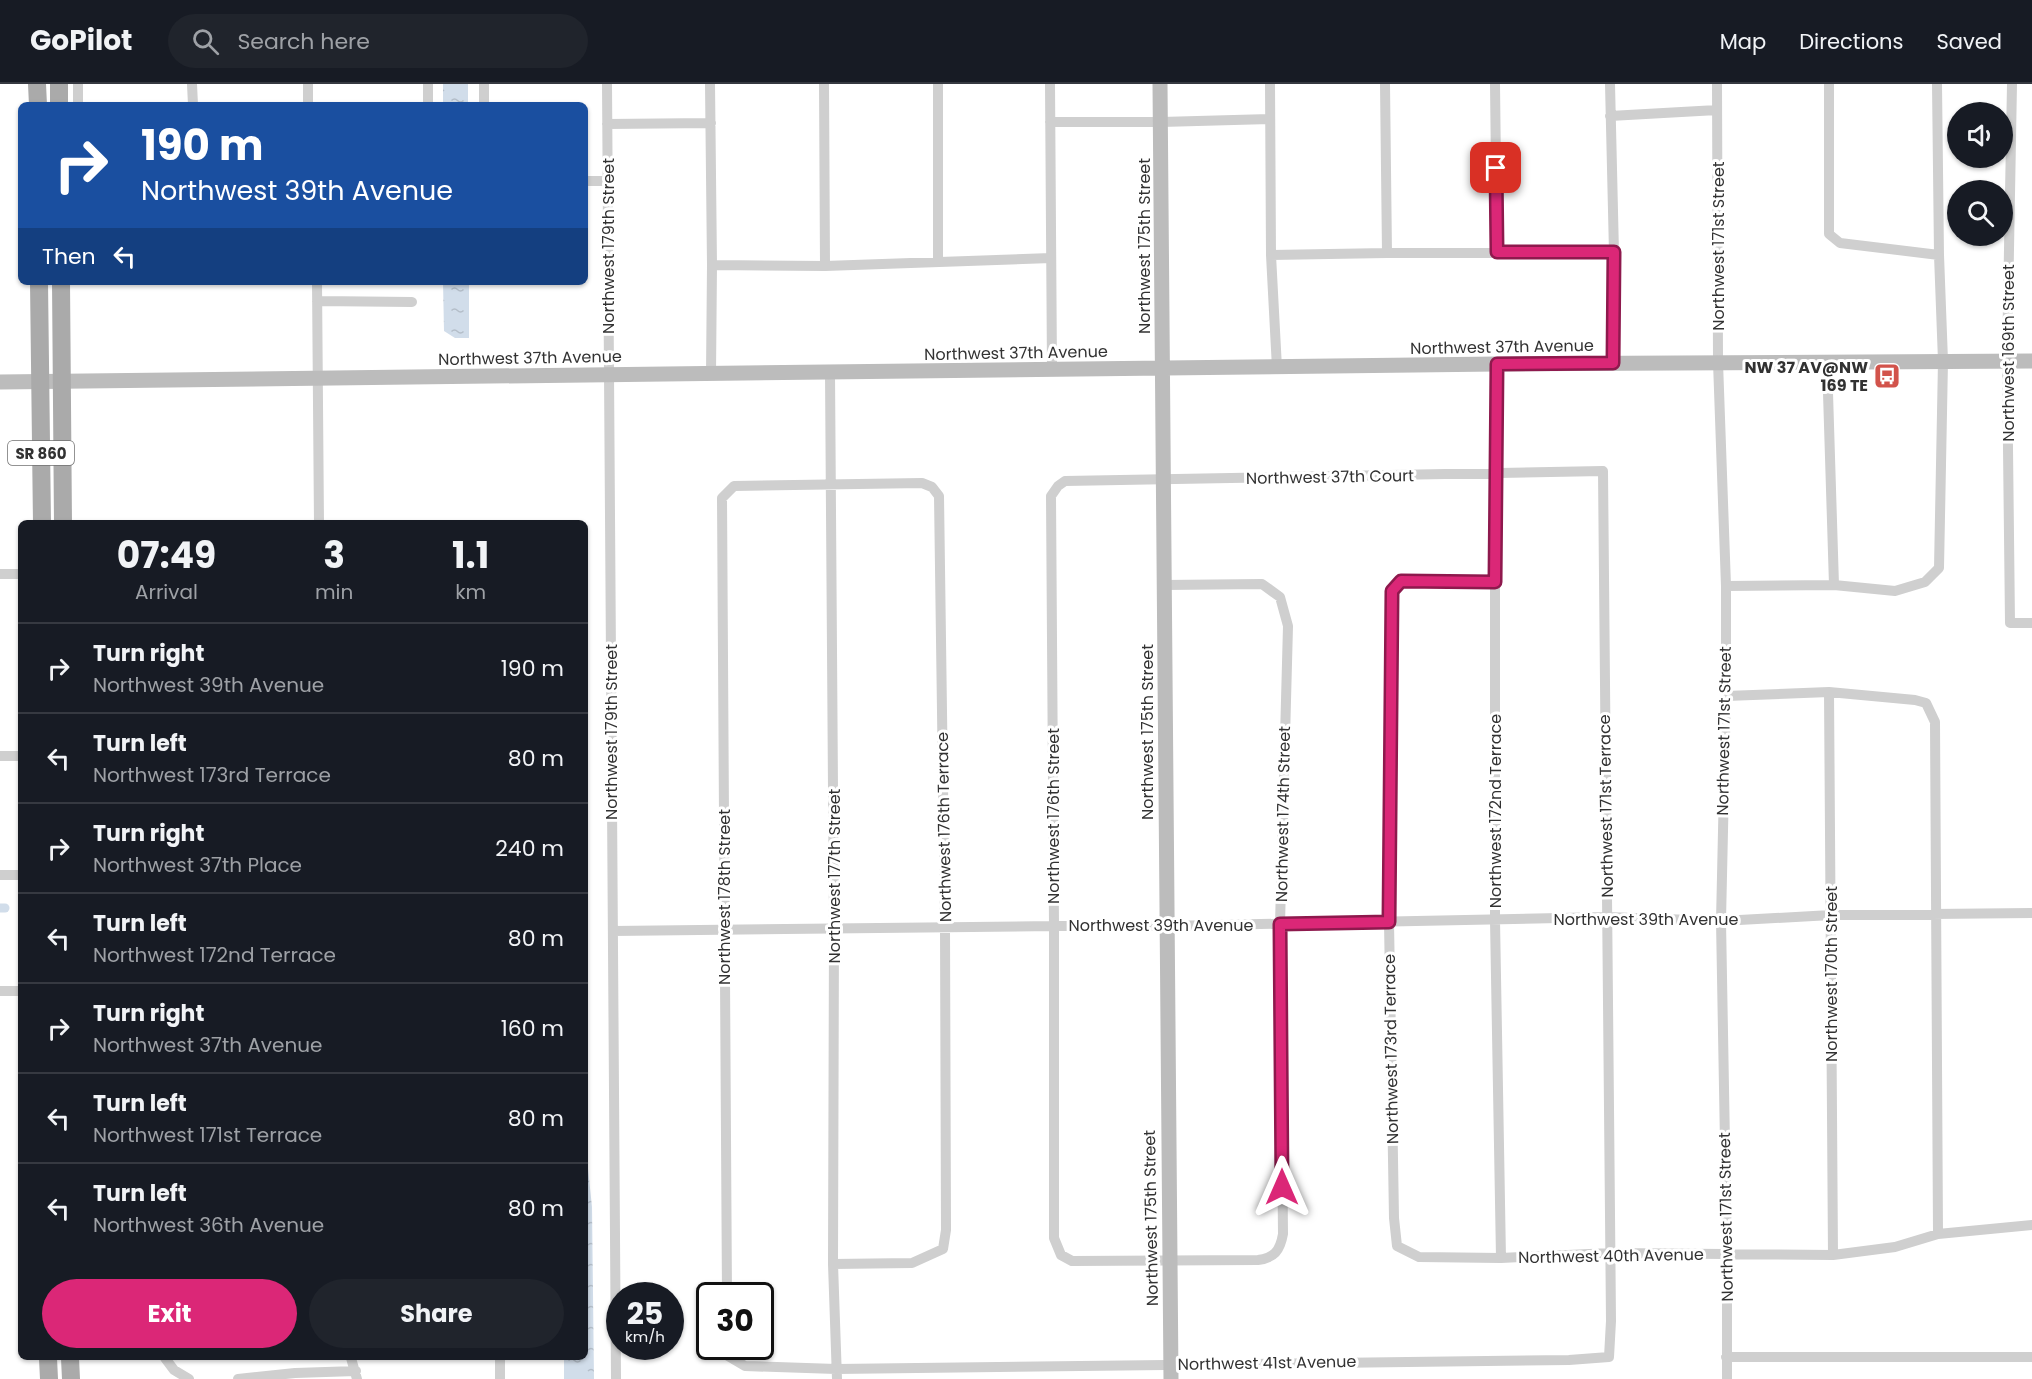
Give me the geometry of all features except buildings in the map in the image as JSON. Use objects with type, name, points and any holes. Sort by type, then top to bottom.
[{"type":"main road","points":[[38,84],[38,102]]},
{"type":"main road","points":[[59,84],[59,102]]},
{"type":"main road","name":"Northwest 175th Street","points":[[1160,84],[1171,1372]]},
{"type":"main road","name":"SR 860","points":[[39,285],[42,520]]},
{"type":"main road","name":"SR 860","points":[[61,285],[63,520]]},
{"type":"main road","name":"Northwest 37th Avenue","points":[[0,382],[1162,370],[1497,364],[2032,361]]},
{"type":"main road","points":[[48,1360],[48,1379]]},
{"type":"main road","points":[[70,1360],[71,1379]]},
{"type":"street","points":[[78,84],[78,102]]},
{"type":"street","points":[[192,84],[192,102]]},
{"type":"street","points":[[308,84],[308,102]]},
{"type":"street","points":[[428,84],[428,102]]},
{"type":"street","points":[[484,84],[484,102]]},
{"type":"street","name":"Northwest 179th Street","points":[[607,84],[616,1379]]},
{"type":"street","points":[[710,84],[711,374]]},
{"type":"street","points":[[824,84],[825,266]]},
{"type":"street","points":[[938,84],[938,262]]},
{"type":"street","points":[[1050,84],[1052,371]]},
{"type":"street","points":[[1270,84],[1271,255],[1277,368]]},
{"type":"street","points":[[1385,84],[1387,253]]},
{"type":"street","points":[[1495,84],[1497,252]]},
{"type":"street","points":[[1610,84],[1614,252],[1613,363]]},
{"type":"street","name":"Northwest 171st Street","points":[[1717,84],[1718,362],[1726,586],[1721,921],[1727,1379]]},
{"type":"street","points":[[1829,84],[1829,234],[1840,243],[1939,255]]},
{"type":"street","points":[[1726,586],[1834,585],[1895,591],[1924,582],[1939,568],[1943,361],[1937,84]]},
{"type":"street","name":"Northwest 169th Street","points":[[2012,84],[2007,360],[2010,623],[2032,623]]},
{"type":"street","points":[[1610,116],[1717,110]]},
{"type":"street","points":[[1050,122],[1270,119]]},
{"type":"street","points":[[607,124],[711,123]]},
{"type":"street","points":[[588,181],[608,181]]},
{"type":"street","points":[[1271,255],[1614,252]]},
{"type":"street","points":[[712,265],[825,266],[1052,258]]},
{"type":"street","points":[[317,285],[319,520]]},
{"type":"street","points":[[317,301],[412,302]]},
{"type":"street","points":[[1827,362],[1834,585]]},
{"type":"street","name":"Northwest 172nd Terrace","points":[[1497,364],[1495,920],[1501,1258]]},
{"type":"street","name":"Northwest 177th Street","points":[[830,373],[834,929],[833,1264],[837,1374]]},
{"type":"street","name":"Northwest 37th Court","points":[[1058,486],[1065,481],[1602,471]]},
{"type":"street","name":"Northwest 171st Terrace","points":[[1602,471],[1611,1253],[1609,1357]]},
{"type":"street","name":"Northwest 176th Terrace","points":[[831,484],[922,483],[932,487],[939,496],[946,1158],[946,1230],[943,1249],[912,1263],[833,1264]]},
{"type":"street","name":"Northwest 178th Street","points":[[728,1282],[722,498],[734,486],[831,484]]},
{"type":"street","name":"Northwest 176th Street","points":[[1058,486],[1051,496],[1054,1238],[1061,1255],[1072,1261],[1169,1261]]},
{"type":"street","points":[[0,574],[18,574]]},
{"type":"street","name":"Northwest 173rd Terrace","points":[[1394,1218],[1389,922],[1392,591],[1401,581],[1495,582]]},
{"type":"street","name":"Northwest 174th Street","points":[[1164,585],[1262,584],[1280,597],[1288,626],[1280,924],[1283,1234],[1277,1253],[1266,1259],[1169,1261]]},
{"type":"street","points":[[1726,696],[1829,692],[1926,702],[1935,722],[1938,1234]]},
{"type":"street","name":"Northwest 170th Street","points":[[1829,692],[1833,1255]]},
{"type":"street","points":[[0,756],[18,756]]},
{"type":"street","points":[[0,875],[18,875]]},
{"type":"street","name":"Northwest 39th Avenue","points":[[613,931],[1054,926],[1167,927],[1607,917],[1721,921],[1831,915],[2032,914]]},
{"type":"street","points":[[0,991],[18,991]]},
{"type":"street","name":"Northwest 40th Avenue","points":[[1394,1218],[1397,1245],[1419,1257],[1501,1258],[1611,1253],[1833,1255],[1895,1247],[1938,1234],[2032,1225]]},
{"type":"street","name":"Northwest 41st Avenue","points":[[735,1360],[745,1366],[837,1374],[1171,1372],[1609,1357]]},
{"type":"street","points":[[1726,1357],[2032,1357]]},
{"type":"street","points":[[166,1360],[172,1374],[189,1379]]},
{"type":"street","points":[[238,1379],[357,1375],[352,1360]]},
{"type":"street","points":[[500,1360],[500,1379]]},
{"type":"water","points":[[443,84],[468,84],[468,102],[443,102]]},
{"type":"water","points":[[443,285],[469,285],[469,338],[455,338],[444,331]]},
{"type":"water","points":[[588,1169],[592,1207],[594,1379],[564,1379],[564,1360],[588,1360]]},
{"type":"waterway","points":[[0,908],[5,908]]},
{"type":"place","name":"NW 37 AV@NW 169 TE","points":[[1887,376]]},
{"type":"route","points":[[1282,1187],[1280,924],[1389,922],[1392,591],[1401,581],[1495,582],[1497,364],[1613,363],[1614,252],[1497,252],[1496,168]]}]
